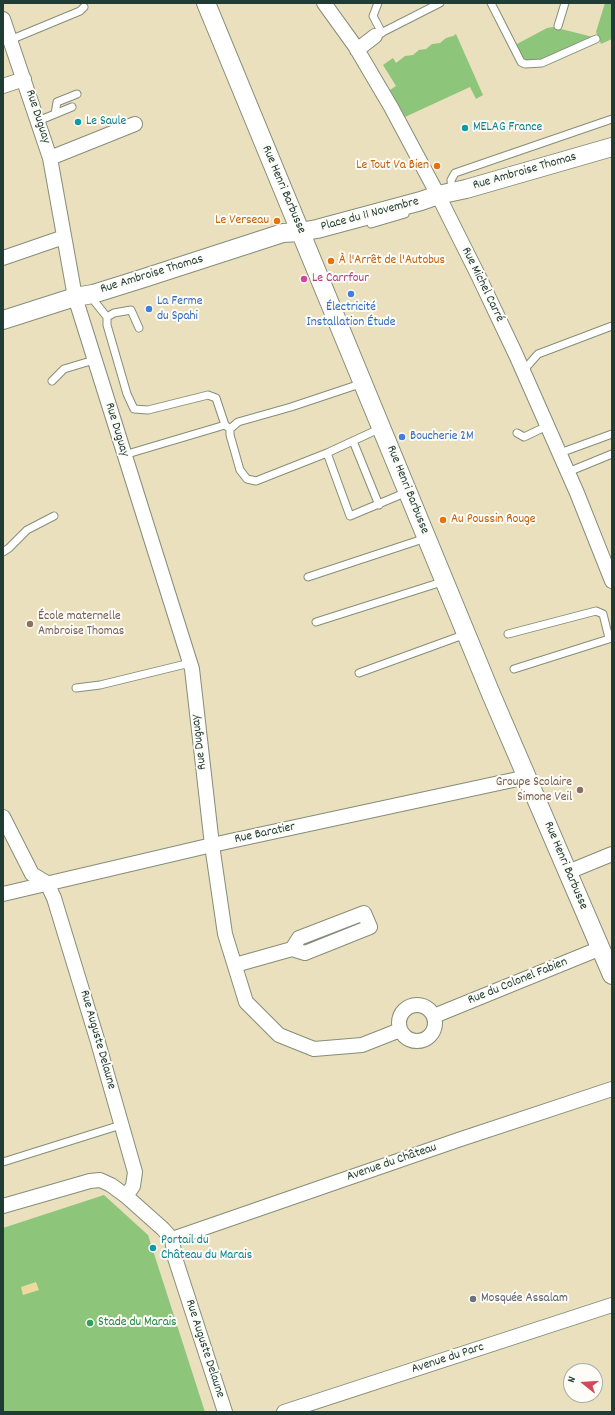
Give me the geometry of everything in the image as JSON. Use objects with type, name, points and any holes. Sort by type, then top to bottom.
[{"type":"street","name":"Rue Henri Barbusse","points":[[206,3],[426,537],[612,975]]},
{"type":"street","name":"Rue Michel Carré","points":[[324,3],[357,50],[444,196],[478,275],[560,453],[610,572]]},
{"type":"street","name":"Rue Duguay","points":[[3,19],[50,158],[74,297],[192,669],[212,846]]},
{"type":"street","points":[[357,50],[378,34]]},
{"type":"street","points":[[3,86],[24,79]]},
{"type":"street","points":[[50,158],[135,124]]},
{"type":"street","name":"Rue Ambroise Thomas","points":[[444,196],[612,147]]},
{"type":"street","name":"Place du 11 Novembre","points":[[300,232],[317,229],[444,196]]},
{"type":"street","name":"Rue Ambroise Thomas","points":[[3,320],[74,297],[93,294],[148,277],[282,233],[300,232]]},
{"type":"street","points":[[3,258],[64,238]]},
{"type":"street","name":"Rue Baratier","points":[[3,894],[212,846],[527,777]]},
{"type":"street","points":[[3,817],[32,874],[48,883]]},
{"type":"street","points":[[212,846],[225,934],[246,1002],[279,1035],[314,1049],[362,1045],[400,1030]]},
{"type":"street","points":[[568,872],[612,854]]},
{"type":"street","name":"Rue Auguste Delaune","points":[[48,883],[98,1039],[135,1172],[133,1186],[126,1196]]},
{"type":"street","points":[[235,965],[292,949],[305,953],[370,927],[364,913],[299,938],[292,949]]},
{"type":"street","name":"Rue du Colonel Fabien","points":[[434,1016],[601,948]]},
{"type":"street","points":[[412,1006],[423,1006],[428,1008],[434,1016],[434,1030],[431,1035],[424,1040],[412,1041],[400,1030],[400,1018],[407,1008],[412,1006]]},
{"type":"street","name":"Avenue du Château","points":[[172,1239],[458,1140],[612,1089]]},
{"type":"street","points":[[3,1206],[90,1180],[100,1180],[111,1185],[126,1196],[172,1239]]},
{"type":"street","name":"Rue Auguste Delaune","points":[[172,1239],[175,1258],[225,1412]]},
{"type":"street","name":"Avenue du Parc","points":[[284,1412],[312,1408],[612,1305]]},
{"type":"lane","points":[[378,3],[373,16],[378,34],[440,3]]},
{"type":"lane","points":[[491,3],[521,62],[525,64],[542,63],[596,39]]},
{"type":"lane","points":[[558,26],[565,3]]},
{"type":"lane","points":[[10,40],[80,11],[84,7]]},
{"type":"lane","points":[[55,114],[57,102],[77,94]]},
{"type":"lane","points":[[38,121],[72,107]]},
{"type":"lane","points":[[363,226],[394,218],[423,208],[444,196],[455,173],[612,119]]},
{"type":"lane","points":[[364,208],[406,198],[444,196]]},
{"type":"lane","points":[[300,232],[314,222],[329,218]]},
{"type":"lane","points":[[300,232],[319,236]]},
{"type":"lane","points":[[93,294],[95,302],[107,317],[107,325],[127,394],[134,409],[148,410],[208,395],[216,398],[228,427],[240,470],[247,479],[256,481],[327,453],[382,428]]},
{"type":"lane","points":[[107,317],[114,313],[131,310],[139,328]]},
{"type":"lane","points":[[523,371],[538,354],[612,326]]},
{"type":"lane","points":[[52,381],[64,369],[94,360]]},
{"type":"lane","points":[[124,454],[228,427],[238,422],[291,407],[363,383]]},
{"type":"lane","points":[[517,433],[524,437],[548,426]]},
{"type":"lane","points":[[560,453],[612,434]]},
{"type":"lane","points":[[353,441],[379,505]]},
{"type":"lane","points":[[327,453],[350,516],[408,492]]},
{"type":"lane","points":[[568,472],[612,454]]},
{"type":"lane","points":[[3,552],[27,530],[54,516]]},
{"type":"lane","points":[[308,577],[426,537]]},
{"type":"lane","points":[[316,622],[445,581]]},
{"type":"lane","points":[[508,634],[596,611],[603,614],[611,638],[514,669]]},
{"type":"lane","points":[[359,673],[467,634]]},
{"type":"lane","points":[[76,688],[100,685],[190,663]]},
{"type":"lane","points":[[3,1162],[121,1125]]},
{"type":"green space","points":[[605,3],[612,3],[612,39],[601,44],[596,32]]},
{"type":"green space","points":[[553,27],[593,37],[540,60],[525,60],[515,45],[547,28]]},
{"type":"green space","points":[[456,34],[483,95],[476,99],[470,87],[405,117],[390,90],[396,86],[383,65],[393,58],[396,63],[405,56],[413,55],[419,50],[426,49],[432,44],[440,43],[446,38]]},
{"type":"green space","name":"Stade du Marais","points":[[104,1195],[148,1235],[205,1412],[3,1412],[3,1228]]},
{"type":"sand","points":[[36,1282],[39,1290],[23,1295],[21,1287]]},
{"type":"place","name":"Le Saule","points":[[78,122]]},
{"type":"place","name":"MELAG France","points":[[465,128]]},
{"type":"place","name":"Le Tout Va Bien","points":[[437,166]]},
{"type":"place","name":"Le Verseau","points":[[277,221]]},
{"type":"place","name":"À l'Arrêt de l'Autobus","points":[[331,261]]},
{"type":"place","name":"Le Carrfour","points":[[304,279]]},
{"type":"place","name":"Électricité Installation Étude","points":[[351,294]]},
{"type":"place","name":"La Ferme du Spahi","points":[[149,309]]},
{"type":"place","name":"Boucherie 2M","points":[[402,437]]},
{"type":"place","name":"Au Poussin Rouge","points":[[443,520]]},
{"type":"place","name":"École maternelle Ambroise Thomas","points":[[30,624]]},
{"type":"place","name":"Groupe Scolaire Simone Veil","points":[[580,790]]},
{"type":"place","name":"Portail du Château du Marais","points":[[153,1248]]},
{"type":"place","name":"Mosquée Assalam","points":[[473,1299]]},
{"type":"place","name":"Stade du Marais","points":[[90,1323]]}]
